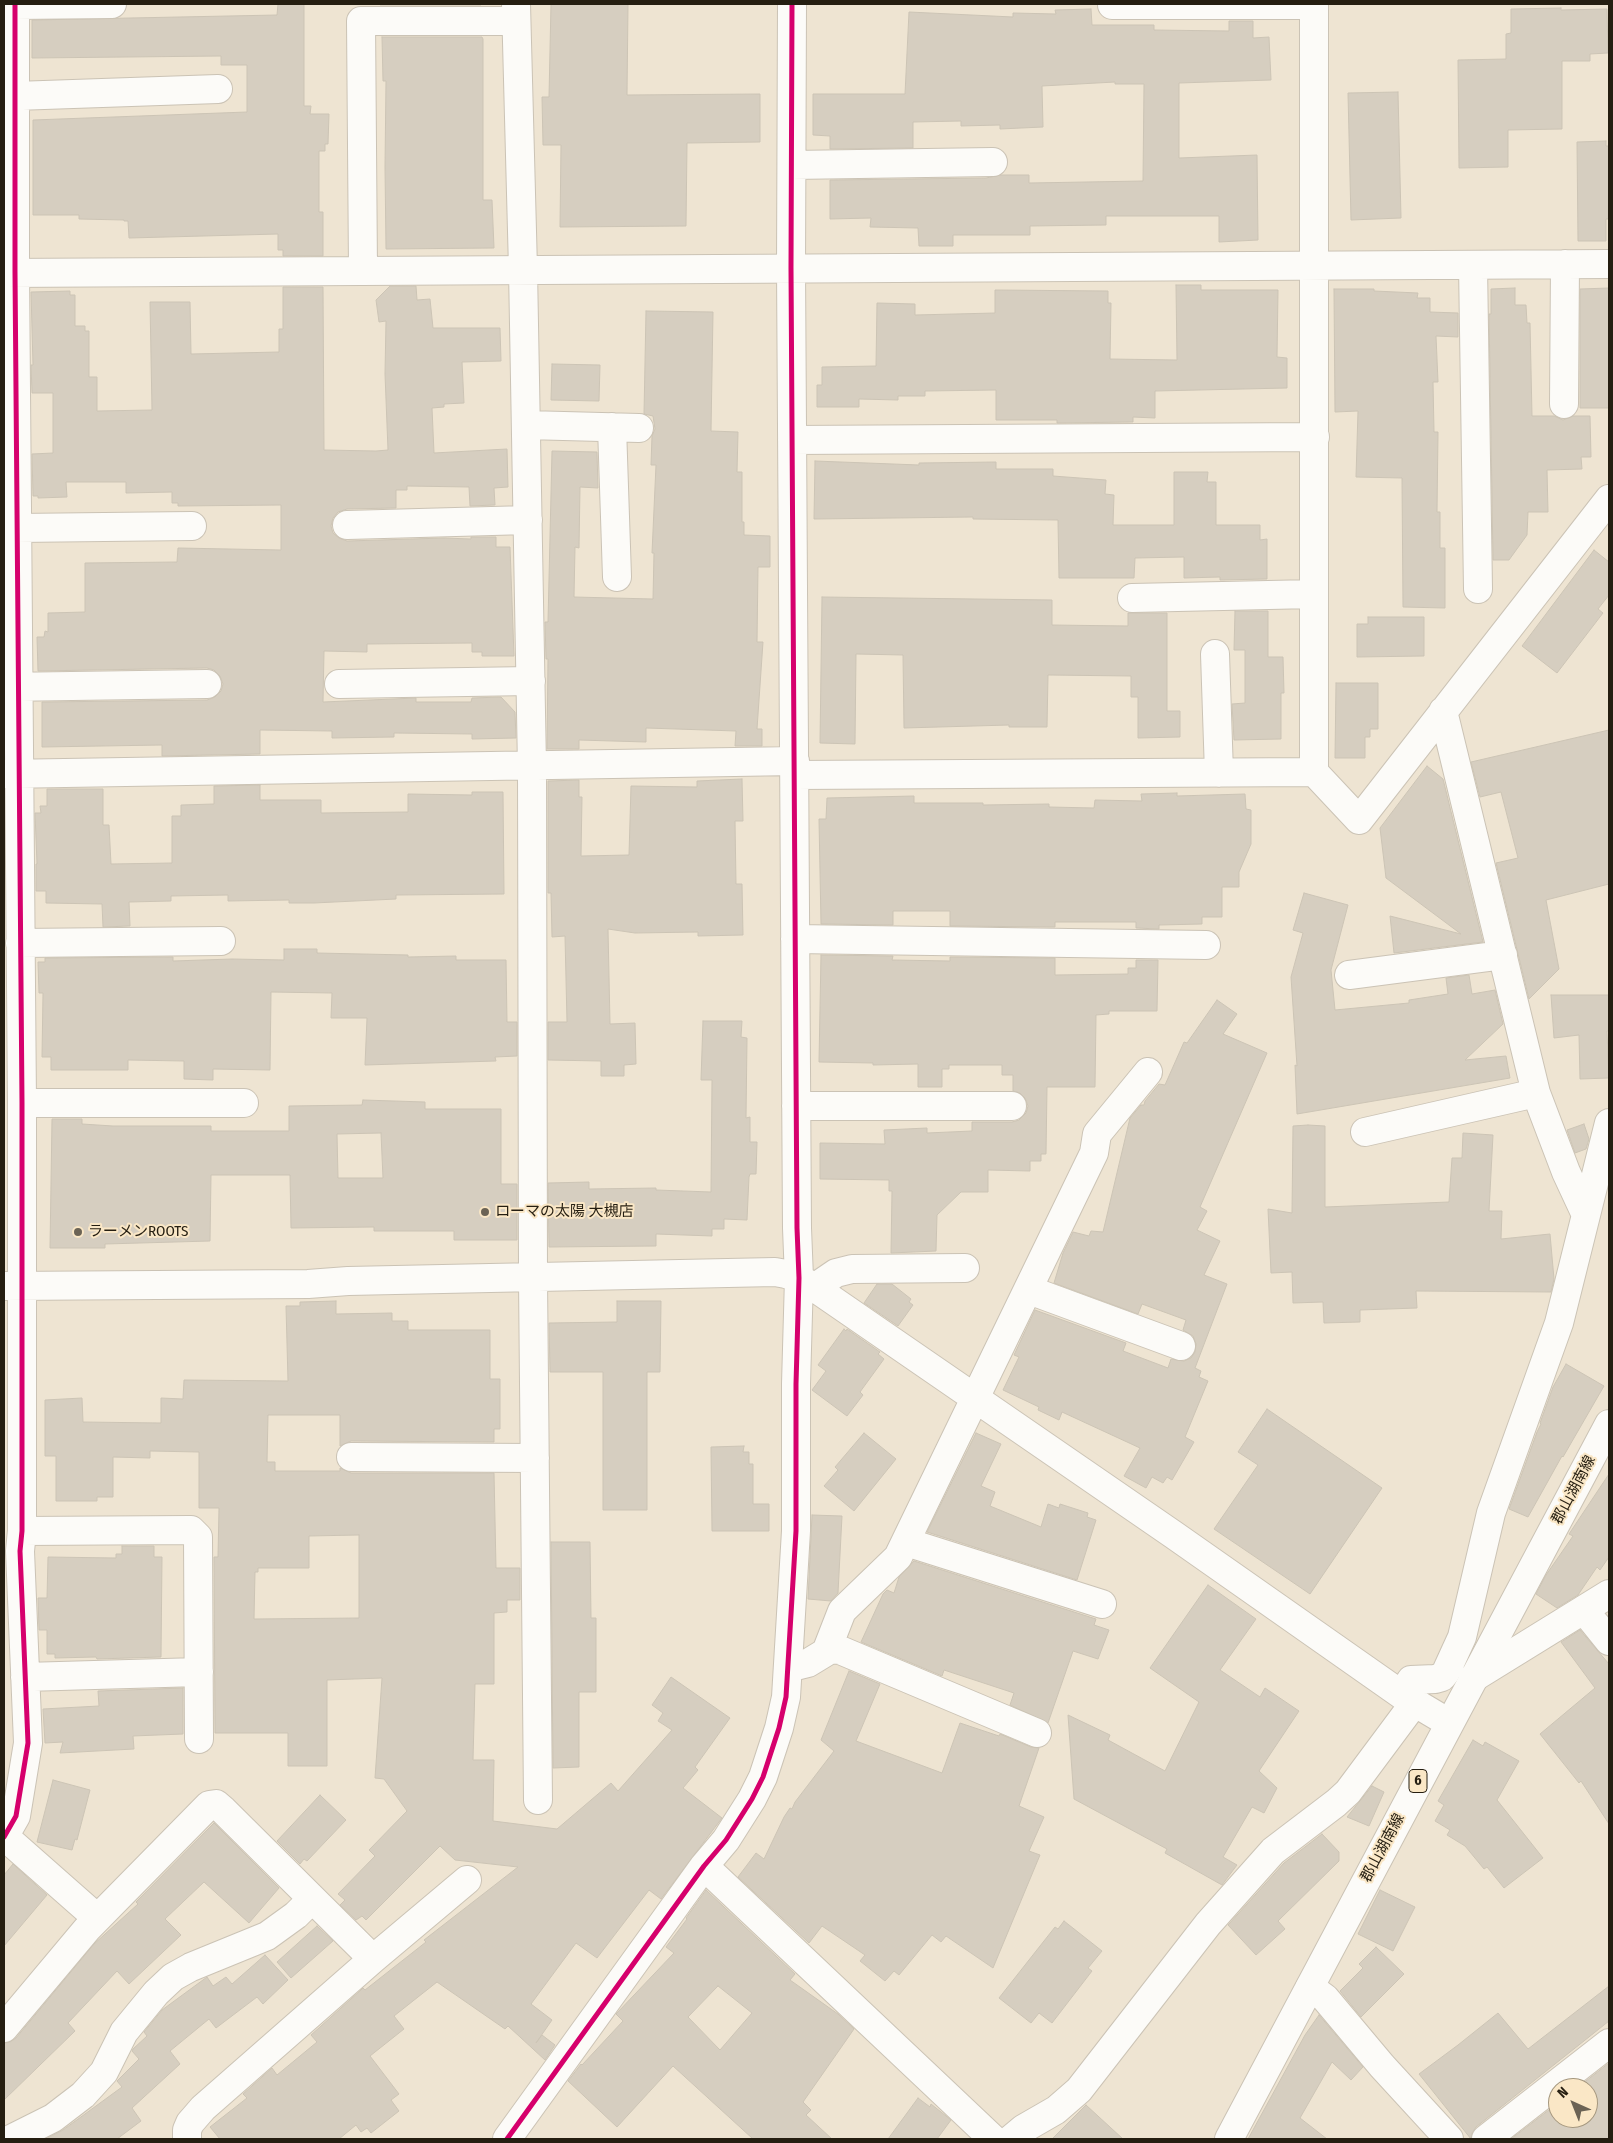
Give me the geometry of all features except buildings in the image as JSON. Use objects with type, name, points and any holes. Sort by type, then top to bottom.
[{"type":"street","points":[[98,1918],[4,1836],[16,1816],[28,1743],[15,1544],[13,1286],[22,1103],[20,943],[11,774],[11,601],[17,528],[9,272],[15,96],[15,4],[112,4]]},
{"type":"street","points":[[507,2139],[704,1866],[726,1840],[752,1799],[763,1777],[779,1728],[786,1697],[796,1531],[796,1384],[806,1283],[796,1106],[791,268],[792,4]]},
{"type":"street","points":[[1112,5],[1314,4],[1314,772],[1359,820],[1609,500]]},
{"type":"street","points":[[362,270],[361,20],[516,12],[523,269],[532,767],[534,1458],[538,1800]]},
{"type":"street","points":[[15,96],[218,89]]},
{"type":"street","points":[[792,165],[992,162]]},
{"type":"street","points":[[1564,404],[1565,264]]},
{"type":"street","points":[[9,272],[1609,264]]},
{"type":"street","points":[[1473,265],[1478,589]]},
{"type":"street","points":[[526,425],[639,428]]},
{"type":"street","points":[[612,427],[617,577]]},
{"type":"street","points":[[792,440],[1315,437]]},
{"type":"street","points":[[347,525],[528,520]]},
{"type":"street","points":[[17,528],[192,526]]},
{"type":"street","points":[[1132,598],[1314,594]]},
{"type":"street","points":[[1215,654],[1219,773]]},
{"type":"street","points":[[338,684],[530,681]]},
{"type":"street","points":[[11,686],[207,684]]},
{"type":"street","points":[[1443,711],[1536,1093],[1566,1172],[1586,1215]]},
{"type":"street","points":[[11,774],[532,767],[1219,773],[1314,772]]},
{"type":"street","points":[[795,939],[1206,945]]},
{"type":"street","points":[[20,943],[221,941]]},
{"type":"street","points":[[1349,975],[1503,956]]},
{"type":"street","points":[[826,1652],[842,1610],[885,1572],[898,1557],[1094,1153],[1097,1134],[1148,1072]]},
{"type":"street","points":[[1365,1132],[1536,1093]]},
{"type":"street","points":[[22,1103],[244,1102]]},
{"type":"street","points":[[796,1106],[1012,1106]]},
{"type":"street","points":[[1011,2139],[1023,2129],[1056,2110],[1078,2090],[1214,1917],[1273,1851],[1348,1792],[1408,1699],[1411,1680],[1435,1679],[1446,1672],[1462,1637],[1491,1513],[1559,1323],[1609,1122]]},
{"type":"street","points":[[806,1283],[852,1269],[965,1268]]},
{"type":"street","points":[[13,1286],[308,1284],[348,1281],[533,1279],[776,1272],[806,1283],[1408,1699],[1449,1723]]},
{"type":"street","points":[[1029,1290],[1182,1346]]},
{"type":"street","name":"郡山湖南線","points":[[1229,2139],[1609,1424]]},
{"type":"street","points":[[351,1457],[534,1458]]},
{"type":"street","points":[[15,1544],[191,1530],[198,1537],[199,1740]]},
{"type":"street","points":[[906,1542],[1102,1604]]},
{"type":"street","points":[[1473,1678],[1609,1594]]},
{"type":"street","points":[[1584,1610],[1609,1641]]},
{"type":"street","points":[[788,1668],[808,1663],[831,1649],[840,1650],[1037,1733]]},
{"type":"street","points":[[25,1678],[199,1672]]},
{"type":"street","points":[[4,2028],[98,1918],[209,1805],[216,1804],[223,1810],[372,1959]]},
{"type":"street","points":[[704,1866],[992,2139]]},
{"type":"street","points":[[187,2139],[187,2130],[190,2123],[203,2108],[372,1959],[467,1880]]},
{"type":"street","points":[[11,2139],[53,2118],[83,2095],[104,2072],[124,2032],[156,1993],[173,1977],[190,1967],[267,1936],[296,1915],[312,1899]]},
{"type":"street","points":[[1310,1987],[1324,1998],[1382,2066],[1449,2139]]},
{"type":"street","points":[[1486,2139],[1609,2043]]},
{"type":"cycle path","points":[[4,1837],[16,1816],[28,1743],[20,1551],[22,1531],[22,1103],[15,272],[15,4]]},
{"type":"cycle path","points":[[507,2139],[704,1866],[726,1840],[752,1799],[763,1777],[779,1728],[786,1697],[796,1531],[796,1384],[799,1278],[797,1228],[791,268],[792,4]]},
{"type":"place","name":"ローマの太陽 大槻店","points":[[485,1212]]},
{"type":"place","name":"ラーメンROOTS","points":[[78,1232]]}]
